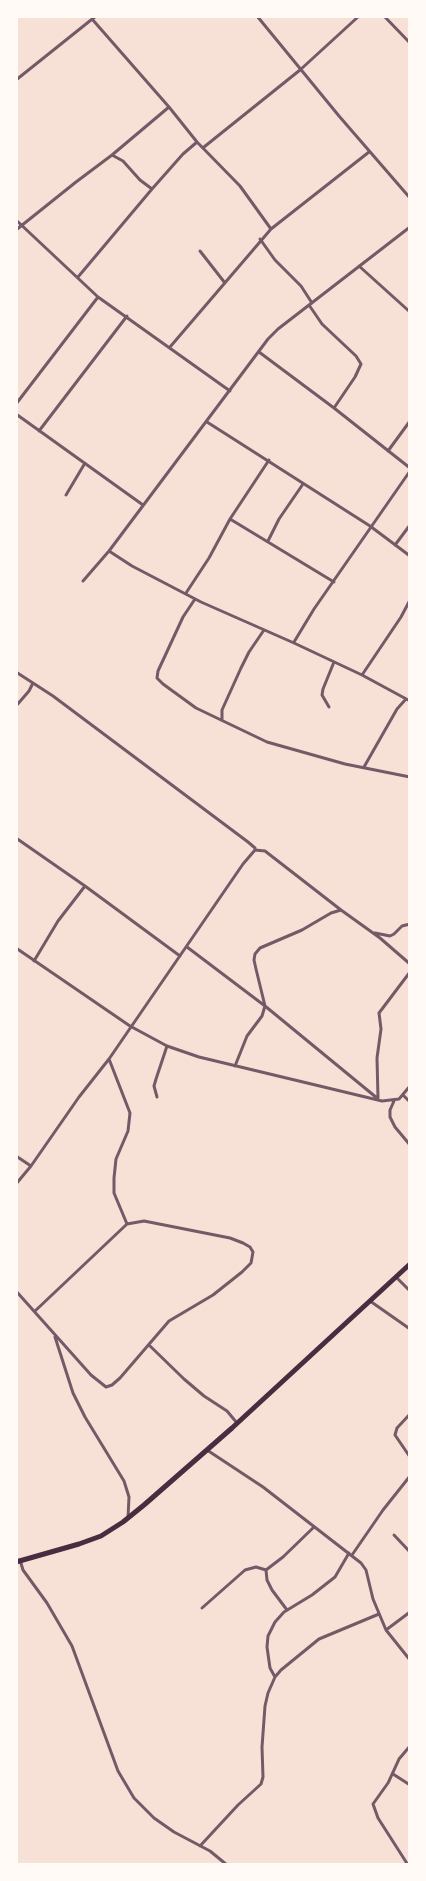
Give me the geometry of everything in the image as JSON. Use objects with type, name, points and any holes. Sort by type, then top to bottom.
[{"type":"main road","points":[[18,1561],[79,1544],[100,1536],[128,1518],[237,1423],[410,1264]]},
{"type":"street","points":[[16,80],[96,16]]},
{"type":"street","points":[[257,16],[300,70],[410,198]]},
{"type":"street","points":[[204,147],[300,70],[359,16]]},
{"type":"street","points":[[384,16],[410,43]]},
{"type":"street","points":[[92,20],[169,106],[197,142],[204,147],[240,186],[271,228]]},
{"type":"street","points":[[16,230],[112,155],[169,106]]},
{"type":"street","points":[[78,277],[152,189],[183,154],[197,142]]},
{"type":"street","points":[[170,347],[271,228],[369,152]]},
{"type":"street","points":[[112,155],[123,161],[140,180],[152,189]]},
{"type":"street","points":[[16,220],[98,297],[230,391]]},
{"type":"street","points":[[83,581],[109,551],[278,329],[410,227]]},
{"type":"street","points":[[260,239],[275,260],[301,286],[322,324],[356,356],[361,364],[355,377],[334,408]]},
{"type":"street","points":[[200,251],[225,283]]},
{"type":"street","points":[[359,266],[410,312]]},
{"type":"street","points":[[16,404],[98,297]]},
{"type":"street","points":[[39,431],[127,316]]},
{"type":"street","points":[[259,352],[334,408],[410,469],[294,642]]},
{"type":"street","points":[[16,414],[143,505]]},
{"type":"street","points":[[388,451],[410,421]]},
{"type":"street","points":[[207,422],[370,526],[410,556]]},
{"type":"street","points":[[186,593],[209,558],[230,519],[269,460]]},
{"type":"street","points":[[66,495],[85,463]]},
{"type":"street","points":[[268,541],[279,519],[303,484]]},
{"type":"street","points":[[230,519],[334,582]]},
{"type":"street","points":[[395,545],[410,525]]},
{"type":"street","points":[[109,551],[132,566],[195,598],[294,642],[408,700],[397,709],[364,767]]},
{"type":"street","points":[[195,598],[183,617],[158,671],[157,678],[196,708],[267,742],[345,764],[410,777]]},
{"type":"street","points":[[362,675],[401,617],[410,600]]},
{"type":"street","points":[[222,720],[222,710],[241,668],[264,630]]},
{"type":"street","points":[[329,707],[322,695],[322,689],[334,662]]},
{"type":"street","points":[[16,672],[248,842],[255,850]]},
{"type":"street","points":[[16,706],[33,683]]},
{"type":"street","points":[[16,838],[180,956]]},
{"type":"street","points":[[255,850],[265,851],[372,932],[410,964]]},
{"type":"street","points":[[16,1184],[109,1059],[243,864],[255,850]]},
{"type":"street","points":[[34,961],[58,921],[85,886]]},
{"type":"street","points":[[235,1066],[248,1036],[262,1016],[265,1006],[254,960],[260,948],[302,930],[331,913],[341,910]]},
{"type":"street","points":[[372,932],[390,936],[402,926],[410,924]]},
{"type":"street","points":[[187,947],[265,1006],[378,1099]]},
{"type":"street","points":[[16,948],[130,1026],[168,1046],[199,1057],[366,1098],[394,1101]]},
{"type":"street","points":[[378,1099],[377,1058],[381,1029],[379,1012],[410,972]]},
{"type":"street","points":[[157,1097],[154,1086],[168,1046]]},
{"type":"street","points":[[109,1059],[130,1113],[128,1131],[116,1159],[114,1178],[114,1193],[127,1224]]},
{"type":"street","points":[[410,1086],[403,1095],[394,1101],[390,1110],[390,1117],[395,1127],[410,1145]]},
{"type":"street","points":[[403,1095],[410,1102]]},
{"type":"street","points":[[16,1156],[31,1166]]},
{"type":"street","points":[[16,1291],[91,1375],[106,1387],[112,1385],[120,1378],[169,1321],[213,1295],[242,1272],[251,1263],[254,1257],[253,1252],[250,1247],[230,1238],[144,1221],[127,1224],[35,1311]]},
{"type":"street","points":[[395,1277],[410,1291]]},
{"type":"street","points":[[370,1301],[410,1329]]},
{"type":"street","points":[[54,1334],[73,1393],[85,1417],[124,1481],[128,1497],[128,1518]]},
{"type":"street","points":[[150,1345],[184,1379],[204,1396],[227,1411],[237,1423]]},
{"type":"street","points":[[410,1414],[399,1424],[395,1435],[410,1457]]},
{"type":"street","points":[[207,1450],[263,1487],[351,1554],[366,1570],[379,1614],[386,1630],[410,1660]]},
{"type":"street","points":[[275,1677],[268,1660],[268,1636],[275,1622],[287,1610],[330,1582],[410,1476]]},
{"type":"street","points":[[266,1570],[283,1557],[314,1527]]},
{"type":"street","points":[[394,1535],[410,1552]]},
{"type":"street","points":[[18,1561],[47,1603],[72,1646],[118,1771],[134,1798],[154,1818],[227,1865]]},
{"type":"street","points":[[202,1608],[245,1570],[256,1567],[266,1570]]},
{"type":"street","points":[[266,1570],[266,1580],[287,1610]]},
{"type":"street","points":[[386,1630],[410,1612]]},
{"type":"street","points":[[200,1846],[238,1805],[261,1784],[263,1777],[262,1747],[265,1706],[275,1677],[319,1639],[379,1614]]},
{"type":"street","points":[[408,1865],[378,1818],[374,1804],[400,1759],[410,1746]]},
{"type":"street","points":[[393,1774],[410,1785]]}]
